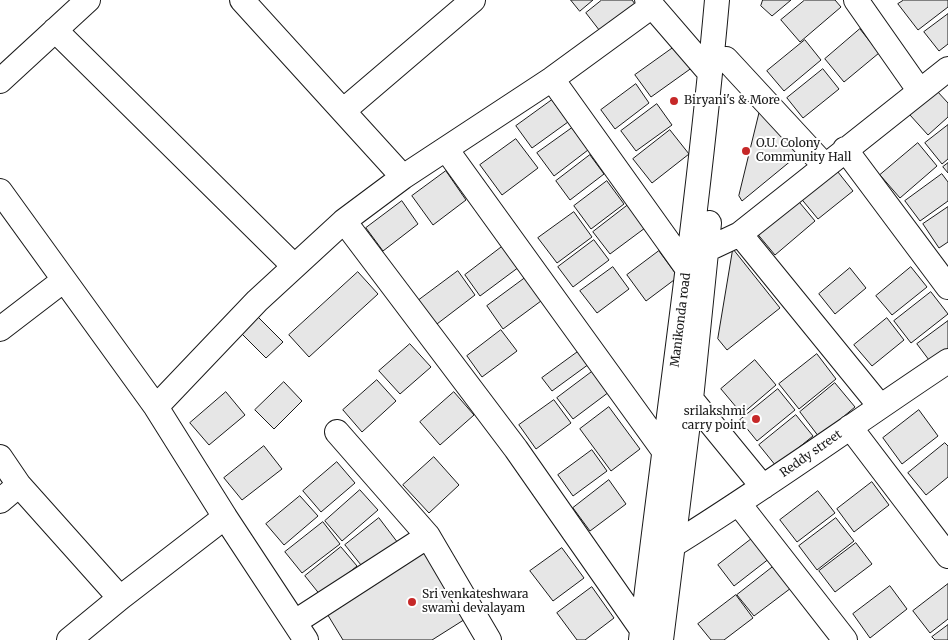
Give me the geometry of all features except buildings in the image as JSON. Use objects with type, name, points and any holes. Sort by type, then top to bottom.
[{"type":"street","points":[[0,81],[88,0]]},
{"type":"street","points":[[343,111],[472,0]]},
{"type":"street","name":"Manikonda road","points":[[648,637],[673,546],[691,399],[706,250],[718,66],[717,0]]},
{"type":"street","name":"Manikonda road","points":[[648,637],[664,451],[687,268],[718,66],[733,0]]},
{"type":"street","points":[[856,0],[919,90]]},
{"type":"street","points":[[249,3],[403,177]]},
{"type":"street","points":[[156,407],[257,301],[344,222],[403,177],[552,79],[649,3],[825,166]]},
{"type":"street","points":[[55,30],[294,266]]},
{"type":"street","points":[[706,250],[740,234],[919,90],[948,69]]},
{"type":"street","points":[[552,79],[687,268]]},
{"type":"street","points":[[446,149],[664,451]]},
{"type":"street","points":[[845,150],[948,287]]},
{"type":"street","points":[[0,191],[156,407],[301,635],[428,536]]},
{"type":"street","points":[[344,222],[516,449],[648,637]]},
{"type":"street","points":[[740,234],[880,406]]},
{"type":"street","points":[[0,329],[64,280]]},
{"type":"street","name":"Reddy street","points":[[673,546],[739,504],[948,361]]},
{"type":"street","points":[[691,399],[763,487]]},
{"type":"street","points":[[850,427],[948,556]]},
{"type":"street","points":[[337,432],[428,536],[489,640]]},
{"type":"street","points":[[0,457],[19,485],[120,598]]},
{"type":"street","points":[[0,501],[19,485]]},
{"type":"street","points":[[739,504],[845,640]]},
{"type":"street","points":[[69,640],[225,517]]},
{"type":"place","name":"Biryani's & More","points":[[674,101]]},
{"type":"place","name":"O.U. Colony Community Hall","points":[[746,151]]},
{"type":"place","name":"srilakshmi carry point","points":[[756,419]]},
{"type":"place","name":"Sri venkateshwara swami devalayam","points":[[412,602]]}]
